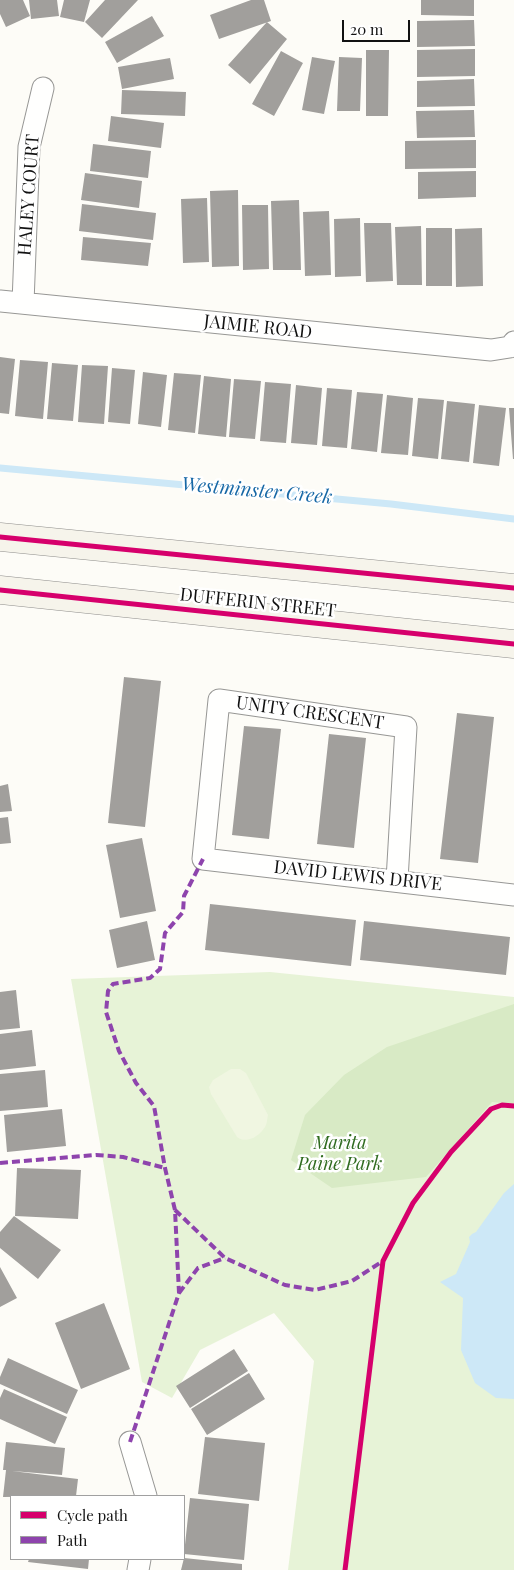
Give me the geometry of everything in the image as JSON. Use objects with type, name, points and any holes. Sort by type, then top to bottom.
[{"type":"main road","points":[[0,537],[514,588]]},
{"type":"main road","name":"DUFFERIN STREET","points":[[0,590],[514,644]]},
{"type":"street","name":"HALEY COURT","points":[[23,303],[29,147],[43,88]]},
{"type":"street","name":"JAIMIE ROAD","points":[[0,301],[491,350],[510,347],[514,342]]},
{"type":"street","name":"UNITY CRESCENT","points":[[203,859],[219,700],[406,727],[397,880]]},
{"type":"street","name":"DAVID LEWIS DRIVE","points":[[203,859],[514,894]]},
{"type":"street","points":[[130,1442],[146,1495]]},
{"type":"green space","name":"Marita Paine Park","points":[[270,972],[514,997],[514,1570],[288,1570],[314,1361],[274,1313],[200,1350],[172,1398],[142,1382],[71,979]]},
{"type":"green space","points":[[514,1004],[514,1104],[492,1102],[426,1177],[332,1188],[291,1160],[305,1115],[344,1075],[387,1047]]},
{"type":"green space","points":[[231,1069],[240,1069],[246,1073],[268,1115],[262,1131],[248,1140],[237,1137],[211,1094],[209,1087],[213,1080]]},
{"type":"water","points":[[514,1184],[514,1399],[496,1398],[475,1383],[461,1350],[463,1298],[440,1282],[456,1274],[470,1242],[469,1237],[476,1232],[504,1193]]},
{"type":"building","points":[[0,0],[23,0],[30,16],[6,27],[0,14]]},
{"type":"building","points":[[29,0],[57,0],[59,16],[31,19]]},
{"type":"building","points":[[64,0],[90,0],[84,22],[60,17]]},
{"type":"building","points":[[105,0],[138,0],[102,38],[85,22]]},
{"type":"building","points":[[251,0],[264,0],[271,21],[219,39],[210,15]]},
{"type":"building","points":[[421,0],[474,0],[474,16],[421,15]]},
{"type":"building","points":[[152,16],[164,36],[117,63],[105,42]]},
{"type":"building","points":[[474,20],[475,46],[417,47],[417,21]]},
{"type":"building","points":[[267,22],[287,39],[250,84],[228,65]]},
{"type":"building","points":[[475,49],[475,76],[417,77],[417,50]]},
{"type":"building","points":[[366,50],[389,50],[388,116],[366,116]]},
{"type":"building","points":[[281,51],[303,63],[274,116],[252,104]]},
{"type":"building","points":[[312,57],[335,61],[324,114],[302,110]]},
{"type":"building","points":[[339,57],[362,58],[360,111],[337,111]]},
{"type":"building","points":[[170,58],[174,79],[122,89],[118,67]]},
{"type":"building","points":[[474,79],[475,106],[417,107],[417,81]]},
{"type":"building","points":[[122,90],[186,92],[185,116],[121,114]]},
{"type":"building","points":[[474,110],[475,137],[417,138],[416,111]]},
{"type":"building","points":[[111,116],[164,123],[161,148],[108,141]]},
{"type":"building","points":[[476,140],[476,168],[405,169],[405,141]]},
{"type":"building","points":[[93,144],[151,151],[148,178],[90,171]]},
{"type":"building","points":[[476,171],[476,197],[418,199],[418,172]]},
{"type":"building","points":[[85,173],[142,181],[139,208],[81,200]]},
{"type":"building","points":[[238,190],[239,266],[212,267],[210,191]]},
{"type":"building","points":[[207,198],[209,262],[183,263],[181,199]]},
{"type":"building","points":[[299,200],[301,270],[273,270],[271,201]]},
{"type":"building","points":[[82,204],[156,213],[153,240],[79,231]]},
{"type":"building","points":[[242,205],[268,205],[269,269],[243,270]]},
{"type":"building","points":[[329,211],[331,275],[305,276],[303,212]]},
{"type":"building","points":[[360,218],[361,276],[335,277],[334,219]]},
{"type":"building","points":[[364,223],[391,223],[393,281],[366,282]]},
{"type":"building","points":[[421,226],[422,285],[397,285],[395,227]]},
{"type":"building","points":[[426,228],[452,228],[452,286],[426,286]]},
{"type":"building","points":[[482,228],[483,286],[456,287],[455,229]]},
{"type":"building","points":[[83,237],[151,243],[148,266],[81,260]]},
{"type":"building","points":[[0,357],[15,359],[9,414],[0,413]]},
{"type":"building","points":[[20,360],[48,362],[43,419],[15,416]]},
{"type":"building","points":[[52,363],[78,365],[73,421],[47,419]]},
{"type":"building","points":[[82,365],[108,366],[104,424],[78,422]]},
{"type":"building","points":[[112,368],[135,370],[130,424],[108,422]]},
{"type":"building","points":[[143,372],[167,375],[161,427],[138,424]]},
{"type":"building","points":[[174,373],[201,375],[195,433],[168,430]]},
{"type":"building","points":[[204,376],[231,379],[226,437],[198,434]]},
{"type":"building","points":[[234,379],[261,381],[255,439],[229,437]]},
{"type":"building","points":[[265,382],[291,384],[286,443],[260,441]]},
{"type":"building","points":[[296,385],[322,388],[317,445],[291,443]]},
{"type":"building","points":[[327,388],[352,390],[347,448],[322,446]]},
{"type":"building","points":[[357,392],[383,394],[377,452],[351,449]]},
{"type":"building","points":[[387,395],[413,398],[408,455],[381,453]]},
{"type":"building","points":[[418,398],[444,400],[438,459],[412,456]]},
{"type":"building","points":[[447,401],[475,404],[469,462],[441,459]]},
{"type":"building","points":[[479,405],[506,408],[499,466],[473,463]]},
{"type":"building","points":[[509,408],[514,408],[514,459],[513,459]]},
{"type":"building","points":[[124,677],[161,681],[145,827],[108,823]]},
{"type":"building","points":[[457,713],[494,717],[478,863],[440,859]]},
{"type":"building","points":[[244,726],[281,729],[269,839],[232,835]]},
{"type":"building","points":[[329,734],[366,738],[354,848],[317,844]]},
{"type":"building","points":[[8,784],[12,811],[0,812],[0,786]]},
{"type":"building","points":[[8,817],[11,843],[0,844],[0,818]]},
{"type":"building","points":[[142,838],[156,911],[120,918],[106,845]]},
{"type":"building","points":[[210,904],[356,920],[351,966],[205,950]]},
{"type":"building","points":[[147,921],[155,960],[117,968],[109,930]]},
{"type":"building","points":[[364,921],[510,937],[506,975],[360,960]]},
{"type":"building","points":[[16,990],[20,1028],[0,1030],[0,992]]},
{"type":"building","points":[[32,1030],[36,1066],[0,1070],[0,1034]]},
{"type":"building","points":[[45,1070],[48,1107],[0,1111],[0,1074]]},
{"type":"building","points":[[62,1109],[66,1146],[7,1152],[4,1115]]},
{"type":"building","points":[[17,1168],[81,1170],[78,1219],[15,1216]]},
{"type":"building","points":[[14,1216],[61,1250],[38,1279],[0,1248],[0,1232]]},
{"type":"building","points":[[0,1267],[17,1298],[0,1307]]},
{"type":"building","points":[[104,1303],[130,1369],[81,1389],[55,1323]]},
{"type":"building","points":[[234,1349],[248,1371],[190,1408],[176,1386]]},
{"type":"building","points":[[8,1358],[78,1390],[67,1414],[0,1384],[0,1377]]},
{"type":"building","points":[[249,1373],[265,1399],[207,1435],[191,1409]]},
{"type":"building","points":[[4,1389],[67,1417],[55,1444],[0,1419],[0,1398]]},
{"type":"building","points":[[205,1437],[265,1443],[259,1501],[198,1494]]},
{"type":"building","points":[[6,1442],[65,1448],[62,1475],[12,1471],[78,1479],[76,1495],[10,1495],[10,1497],[3,1497],[6,1470],[3,1470]]},
{"type":"building","points":[[190,1498],[249,1504],[244,1560],[185,1554]]},
{"type":"building","points":[[185,1558],[242,1564],[242,1570],[181,1570]]},
{"type":"building","points":[[29,1560],[89,1560],[88,1569],[28,1562]]},
{"type":"waterway","name":"Westminster Creek","points":[[0,468],[391,504],[514,519]]},
{"type":"marked path","points":[[130,1442],[179,1293],[175,1210],[154,1106],[136,1083],[119,1051],[106,1012],[108,991],[113,984],[150,978],[160,969],[165,933],[183,912],[184,896],[203,859]]},
{"type":"marked path","points":[[0,1163],[96,1155],[123,1157],[165,1168]]},
{"type":"marked path","points":[[175,1210],[225,1258],[285,1285],[315,1290],[352,1281],[383,1261]]},
{"type":"marked path","points":[[179,1293],[198,1268],[225,1258]]},
{"type":"cycle path","points":[[0,537],[514,588]]},
{"type":"cycle path","points":[[0,590],[514,644]]},
{"type":"cycle path","points":[[345,1570],[383,1261],[413,1203],[451,1152],[491,1109],[502,1105],[514,1106]]}]
